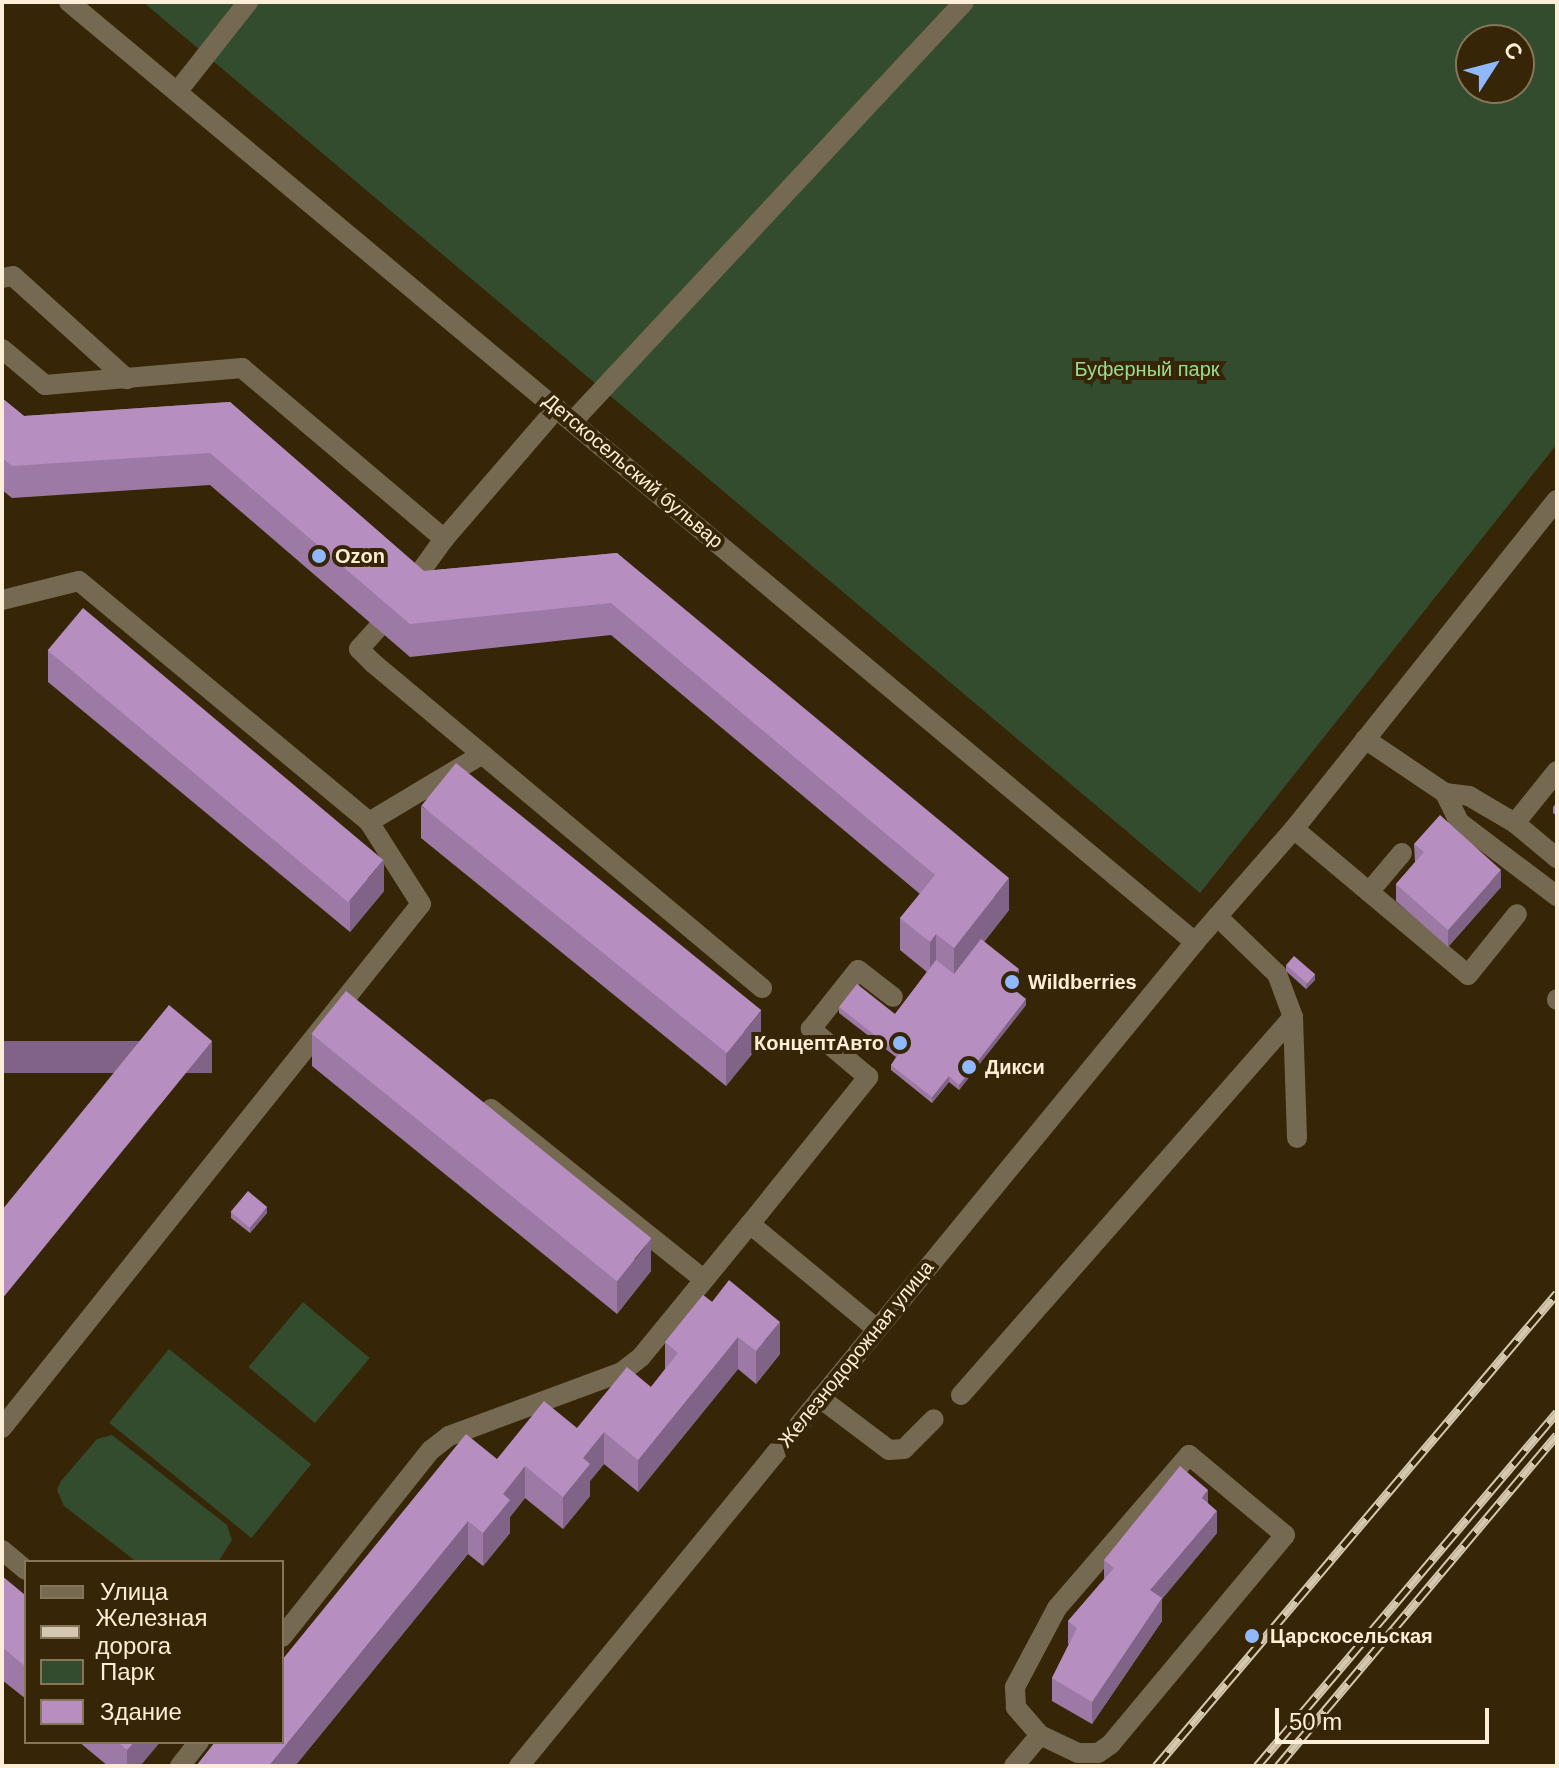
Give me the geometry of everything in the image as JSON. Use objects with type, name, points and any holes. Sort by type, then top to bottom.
[{"type":"street","name":"Детскосельский бульвар","points":[[69,2],[1195,942]]},
{"type":"street","points":[[177,92],[248,2]]},
{"type":"street","points":[[573,421],[964,2]]},
{"type":"street","points":[[2,278],[13,276],[127,379]]},
{"type":"street","points":[[2,349],[45,385],[242,368],[444,539]]},
{"type":"street","points":[[408,589],[444,539],[557,408]]},
{"type":"street","name":"Железнодорожная улица","points":[[519,1766],[1195,942],[1294,829],[1557,500]]},
{"type":"street","points":[[2,600],[79,581],[369,822],[421,904],[354,999],[2,1428]]},
{"type":"street","points":[[377,629],[359,649],[481,755],[762,988]]},
{"type":"street","points":[[1365,739],[1445,793],[1469,796],[1515,823],[1557,858]]},
{"type":"street","points":[[369,822],[481,755]]},
{"type":"street","points":[[1515,823],[1557,771]]},
{"type":"street","points":[[1445,793],[1459,822],[1557,896]]},
{"type":"street","points":[[1294,829],[1468,975],[1517,914]]},
{"type":"street","points":[[1369,892],[1402,853]]},
{"type":"street","points":[[1217,916],[1277,974],[1293,1017],[1297,1138]]},
{"type":"street","points":[[284,1634],[431,1450],[449,1436],[622,1372],[641,1357],[868,1077],[811,1029],[858,970],[893,997]]},
{"type":"street","points":[[961,1395],[1293,1017]]},
{"type":"street","points":[[470,1092],[703,1279]]},
{"type":"street","points":[[750,1224],[877,1329]]},
{"type":"street","points":[[820,1398],[889,1450],[904,1449],[934,1419]]},
{"type":"street","points":[[1189,1455],[1285,1535],[1111,1744],[1098,1753],[1078,1753],[1040,1735],[1013,1698],[1057,1608],[1189,1455]]},
{"type":"street","points":[[2,1550],[24,1568]]},
{"type":"street","points":[[1014,1766],[1040,1735]]},
{"type":"street","points":[[180,1766],[197,1744]]},
{"type":"green space","name":"Буферный парк","points":[[143,2],[1557,2],[1557,444],[1200,893]]},
{"type":"green space","points":[[303,1302],[370,1358],[315,1423],[248,1367]]},
{"type":"green space","points":[[169,1349],[311,1464],[251,1538],[109,1423]]},
{"type":"green space","points":[[112,1435],[227,1525],[232,1540],[219,1560],[134,1560],[64,1506],[57,1490],[61,1481],[97,1439]]},
{"type":"building","points":[[2,398],[24,416],[230,402],[424,571],[617,553],[1009,878],[954,948],[936,934],[930,942],[900,918],[935,875],[611,603],[410,624],[210,453],[12,466],[2,458]]},
{"type":"building","points":[[83,608],[383,860],[348,902],[48,650]]},
{"type":"building","points":[[456,763],[761,1010],[727,1053],[421,806]]},
{"type":"building","points":[[1440,815],[1501,870],[1448,930],[1396,884],[1424,852],[1414,844]]},
{"type":"building","points":[[981,939],[1019,969],[1007,984],[1026,999],[959,1085],[949,1076],[932,1097],[891,1065],[899,1054],[839,1007],[857,984],[895,1014],[936,960],[954,974]]},
{"type":"building","points":[[1294,956],[1315,974],[1307,983],[1286,965]]},
{"type":"building","points":[[346,991],[651,1238],[617,1281],[311,1034]]},
{"type":"building","points":[[169,1005],[212,1041],[2,1299],[2,1210]]},
{"type":"building","points":[[248,1191],[267,1207],[250,1228],[231,1212]]},
{"type":"building","points":[[729,1280],[780,1322],[756,1351],[738,1337],[638,1460],[604,1432],[583,1458],[590,1464],[563,1497],[525,1466],[503,1494],[510,1500],[483,1533],[468,1521],[269,1766],[196,1766],[213,1744],[284,1744],[284,1658],[466,1434],[497,1459],[544,1401],[577,1428],[627,1367],[651,1387],[678,1353],[665,1342],[703,1295],[712,1302]]},
{"type":"building","points":[[1180,1466],[1208,1490],[1202,1498],[1217,1511],[1150,1590],[1162,1598],[1092,1702],[1052,1678],[1077,1628],[1068,1621],[1114,1568],[1104,1560]]},
{"type":"building","points":[[2,1576],[24,1594],[24,1665],[2,1647]]},
{"type":"railway","points":[[1156,1766],[1557,1293]]},
{"type":"railway","points":[[1257,1766],[1557,1412]]},
{"type":"railway","points":[[1278,1766],[1557,1435]]},
{"type":"place","name":"Ozon","points":[[319,556]]},
{"type":"place","name":"Wildberries","points":[[1012,982]]},
{"type":"place","name":"КонцептАвто","points":[[900,1043]]},
{"type":"place","name":"Дикси","points":[[969,1067]]},
{"type":"place","name":"Царскосельская","points":[[1252,1636]]}]
